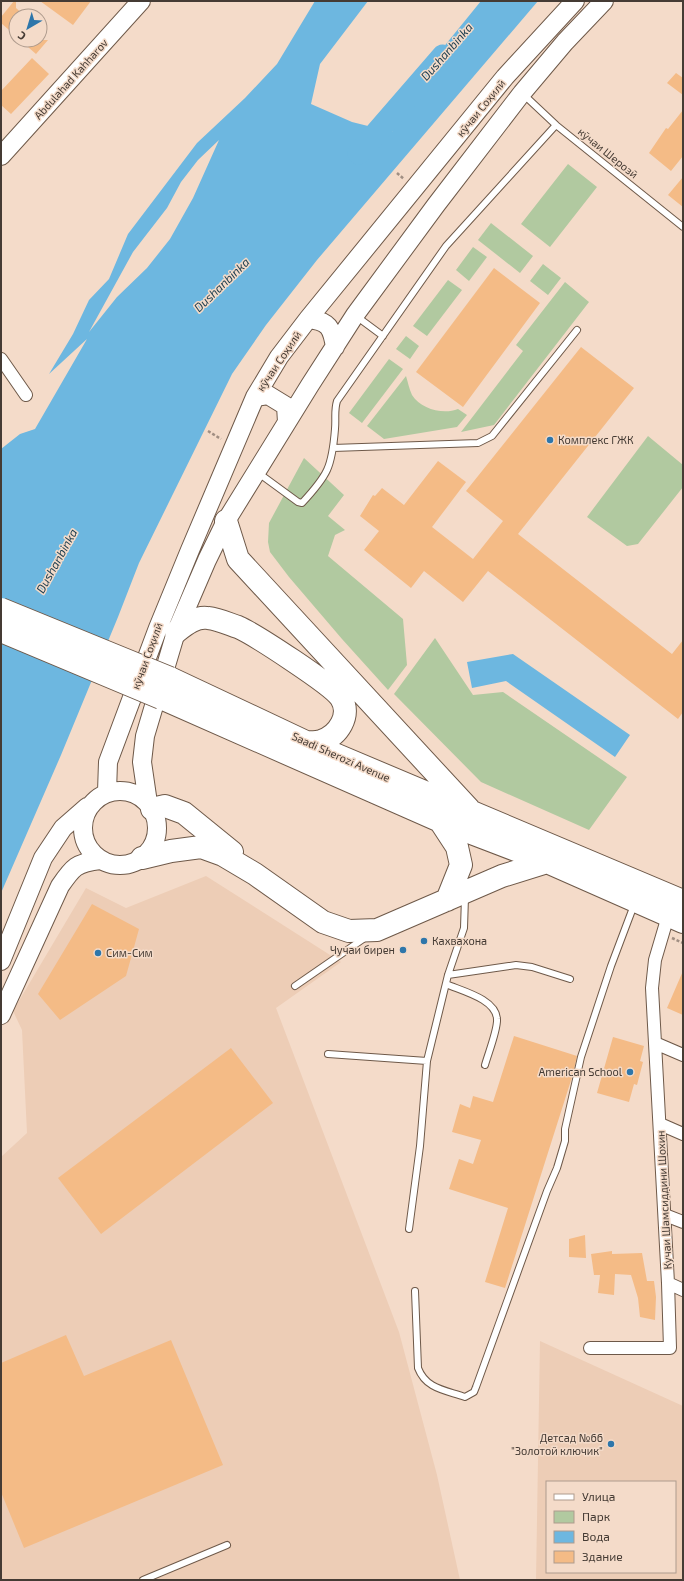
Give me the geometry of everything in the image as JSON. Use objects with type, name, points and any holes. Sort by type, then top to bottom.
[{"type":"highway","points":[[226,521],[238,559],[474,814]]},
{"type":"highway","name":"Saadi Sherozi Avenue","points":[[1,609],[170,678],[306,742],[474,814],[678,913]]},
{"type":"highway","points":[[176,632],[198,618],[208,618],[239,628],[297,664],[334,690],[341,698],[345,708],[345,716],[340,726],[330,737],[320,742],[306,742]]},
{"type":"highway","name":"Saadi Sherozi Avenue","points":[[1,631],[161,698],[440,820],[547,862],[636,902],[678,913]]},
{"type":"highway","points":[[150,806],[165,806],[184,813],[230,850],[255,874]]},
{"type":"highway","points":[[440,820],[457,847],[460,865],[456,897]]},
{"type":"highway","points":[[142,858],[171,851],[201,847],[223,855],[255,874],[323,922],[349,931],[377,930],[502,876],[547,862]]},
{"type":"main road","name":"Abdulahad Kahharov","points":[[1,156],[141,1]]},
{"type":"main road","name":"кӯчаи Соҳилӣ","points":[[107,792],[108,762],[158,628],[255,397],[279,357],[308,319],[505,78],[575,1]]},
{"type":"main road","name":"кӯчаи Соҳилӣ","points":[[150,806],[142,762],[144,736],[176,632],[207,560],[226,521],[355,316],[436,205],[522,93],[565,42],[604,1]]},
{"type":"main road","points":[[308,319],[321,320],[332,330],[335,347]]},
{"type":"main road","points":[[255,397],[268,395],[286,406],[287,422]]},
{"type":"main road","points":[[1,961],[43,858],[63,828],[107,792],[118,790],[129,791],[140,796],[150,806],[156,820],[157,831],[155,841],[150,851],[142,858],[129,864],[114,865],[100,860],[83,862],[71,871],[60,886],[1,1015]]},
{"type":"main road","points":[[88,807],[82,826],[86,845],[100,860]]},
{"type":"street","points":[[1,359],[26,395]]},
{"type":"street","name":"Кучаи Шамсиддини Шохин","points":[[678,913],[655,960],[652,988],[668,1283],[683,1290]]},
{"type":"street","points":[[655,1043],[683,1055]]},
{"type":"street","points":[[660,1124],[683,1134]]},
{"type":"street","points":[[665,1215],[683,1222]]},
{"type":"street","points":[[590,1348],[670,1348],[668,1283]]},
{"type":"lane","name":"кӯчаи Шерозӣ","points":[[522,93],[556,125],[683,228]]},
{"type":"lane","points":[[256,472],[298,502],[302,502],[326,473],[331,463],[335,426],[334,410],[337,401],[446,246],[556,125]]},
{"type":"lane","points":[[355,316],[383,336]]},
{"type":"lane","points":[[333,448],[478,443],[486,440],[492,436],[577,330]]},
{"type":"lane","points":[[409,1229],[420,1146],[427,1060],[448,976],[464,928],[456,897]]},
{"type":"lane","points":[[414,1290],[418,1368],[421,1377],[428,1384],[465,1397],[470,1395],[476,1386],[547,1191],[557,1168],[565,1141],[565,1129],[581,1057],[611,966],[636,902]]},
{"type":"lane","points":[[295,986],[377,930]]},
{"type":"lane","points":[[448,976],[516,965],[532,967],[570,979]]},
{"type":"lane","points":[[446,984],[485,1002],[495,1010],[497,1020],[485,1064]]},
{"type":"lane","points":[[328,1054],[427,1060]]},
{"type":"lane","points":[[143,1580],[227,1545]]},
{"type":"shaded area","points":[[206,876],[341,962],[276,1008],[399,1332],[437,1475],[460,1580],[1,1580],[1,1157],[27,1133],[22,1030],[13,1011],[86,888],[126,908]]},
{"type":"shaded area","name":"Детсад №66 \"Золотой ключик\"","points":[[540,1341],[683,1406],[683,1580],[536,1580]]},
{"type":"green space","points":[[568,164],[597,187],[550,247],[521,224]]},
{"type":"green space","points":[[491,223],[533,256],[520,273],[478,240]]},
{"type":"green space","points":[[473,247],[487,257],[469,281],[456,270]]},
{"type":"green space","points":[[543,264],[561,278],[548,295],[530,281]]},
{"type":"green space","points":[[448,280],[462,290],[427,336],[413,326]]},
{"type":"green space","points":[[565,282],[589,302],[494,425],[461,432],[523,351],[516,345]]},
{"type":"green space","points":[[406,336],[419,346],[410,359],[396,349]]},
{"type":"green space","points":[[389,359],[403,369],[362,423],[349,413]]},
{"type":"green space","points":[[406,376],[412,395],[421,404],[433,410],[439,411],[452,411],[458,409],[467,415],[457,427],[384,439],[367,426]]},
{"type":"green space","points":[[648,436],[683,465],[683,487],[638,544],[627,546],[587,517]]},
{"type":"green space","points":[[304,458],[344,495],[328,516],[345,530],[335,535],[328,556],[403,619],[407,665],[388,690],[342,639],[289,577],[270,552],[268,542],[269,523]]},
{"type":"green space","points":[[435,638],[473,695],[503,692],[627,777],[589,830],[481,782],[394,694]]},
{"type":"water","points":[[315,1],[368,1],[320,64],[311,104],[352,122],[392,132],[407,105],[446,44],[481,1],[538,1],[317,260],[266,325],[232,374],[139,563],[61,755],[1,893],[1,449],[20,434],[35,429],[87,339],[49,374],[73,334],[89,300],[109,279],[128,234],[197,143],[245,98],[277,64]],"holes":[[[219,140],[193,198],[170,239],[147,268],[117,297],[89,332],[133,252],[167,208],[181,182],[198,160]]]},
{"type":"water","points":[[513,654],[630,735],[615,757],[506,681],[472,688],[467,662]]},
{"type":"building","points":[[14,1],[16,1],[16,8],[8,8]]},
{"type":"building","points":[[40,1],[91,1],[73,25]]},
{"type":"building","points":[[8,8],[8,29],[1,23],[1,17]]},
{"type":"building","points":[[29,48],[41,48],[36,54]]},
{"type":"building","points":[[32,58],[49,74],[11,114],[1,105],[1,91]]},
{"type":"building","points":[[676,73],[683,78],[683,95],[667,83]]},
{"type":"building","points":[[683,110],[683,156],[671,171],[649,153],[666,128],[668,129]]},
{"type":"building","points":[[683,177],[683,207],[668,195]]},
{"type":"building","points":[[494,268],[540,303],[463,407],[416,372]]},
{"type":"building","points":[[581,347],[634,388],[518,534],[672,654],[683,640],[683,712],[678,719],[488,571],[463,602],[424,571],[411,588],[364,550],[379,531],[360,516],[373,495],[375,496],[382,488],[404,505],[438,461],[466,482],[432,527],[473,559],[503,521],[466,491]]},
{"type":"building","name":"Сим-Сим","points":[[92,904],[139,929],[126,976],[60,1020],[38,994]]},
{"type":"building","points":[[683,971],[683,1015],[667,1008]]},
{"type":"building","points":[[514,1036],[577,1056],[573,1074],[505,1288],[485,1282],[508,1208],[449,1189],[459,1159],[473,1164],[481,1140],[452,1132],[460,1104],[470,1108],[473,1096],[493,1102]]},
{"type":"building","points":[[613,1037],[644,1046],[640,1061],[643,1062],[637,1085],[634,1084],[629,1102],[597,1093]]},
{"type":"building","points":[[231,1048],[273,1103],[101,1234],[58,1178]]},
{"type":"building","points":[[585,1235],[586,1258],[569,1257],[569,1239]]},
{"type":"building","points":[[612,1251],[612,1254],[642,1253],[647,1281],[654,1281],[656,1297],[655,1320],[640,1317],[638,1298],[631,1275],[615,1274],[614,1295],[598,1293],[600,1275],[594,1275],[591,1254]]},
{"type":"building","points":[[66,1335],[84,1376],[171,1340],[223,1465],[24,1548],[1,1492],[1,1363]]},
{"type":"waterway","name":"Dushanbinka","points":[[359,153],[443,56]]},
{"type":"place","name":"Комплекс ГЖК","points":[[550,440]]},
{"type":"place","name":"Кахвахона","points":[[424,941]]},
{"type":"place","name":"Чучаи бирен","points":[[403,950]]},
{"type":"place","name":"Сим-Сим","points":[[98,953]]},
{"type":"place","name":"American School","points":[[630,1072]]},
{"type":"place","name":"Детсад №66 \"Золотой ключик\"","points":[[611,1444]]}]
